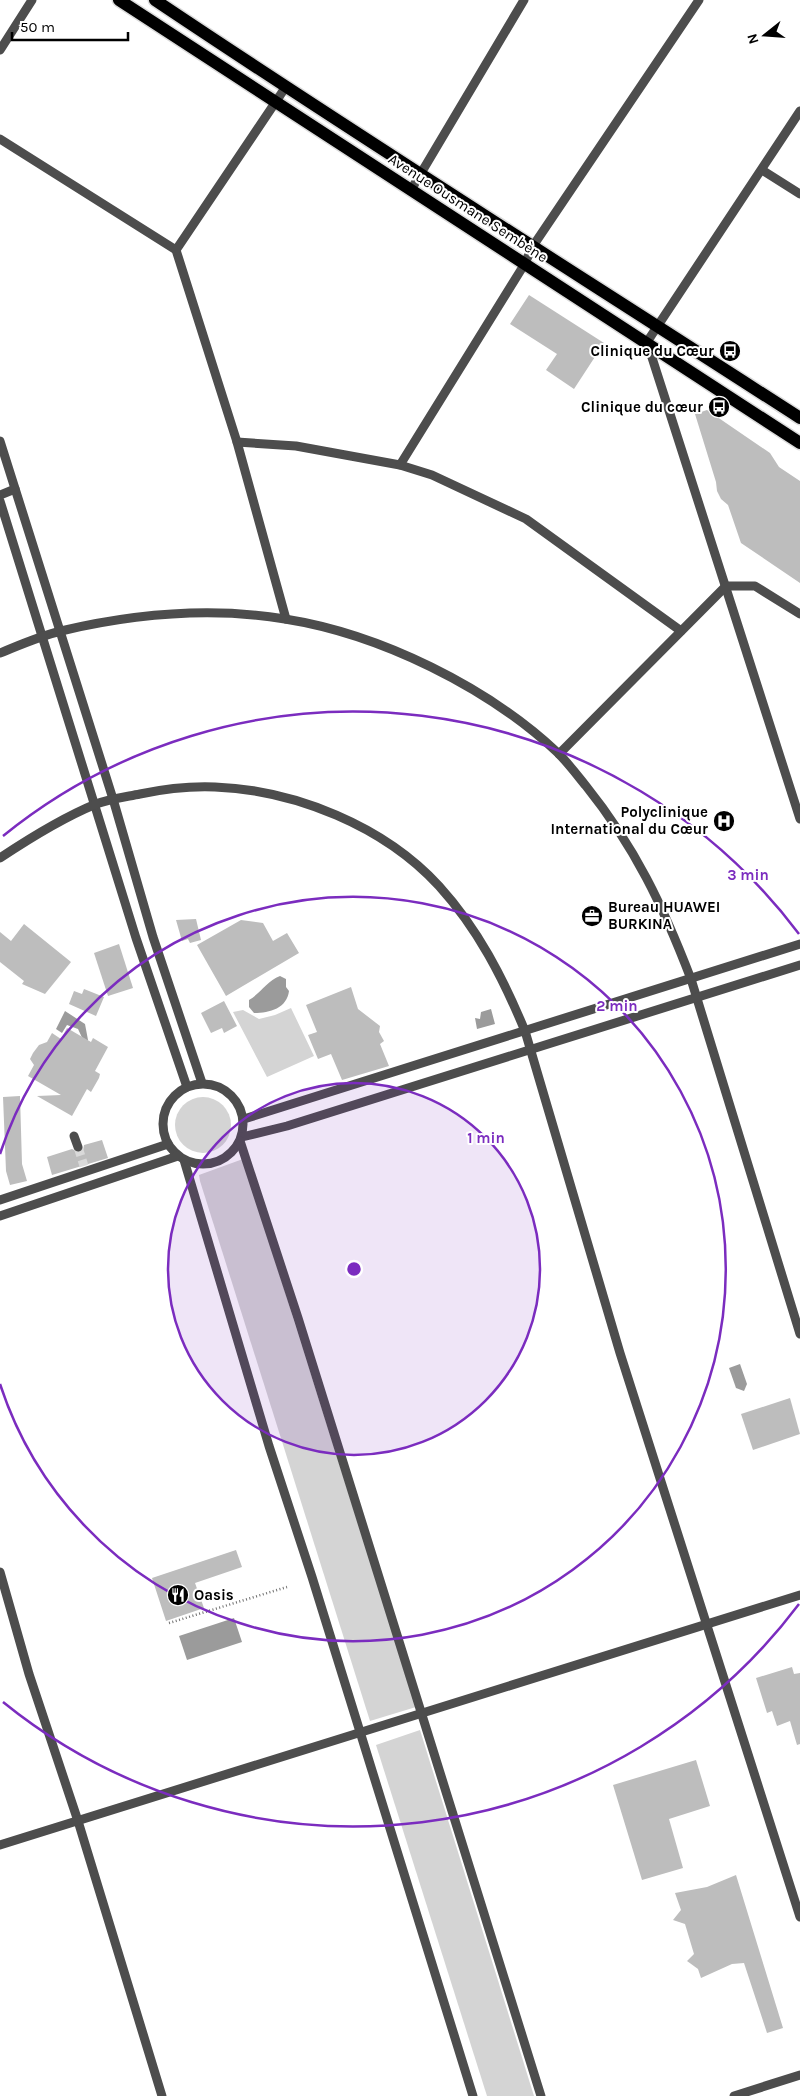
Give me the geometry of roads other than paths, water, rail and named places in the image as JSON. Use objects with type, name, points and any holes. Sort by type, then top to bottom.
[{"type":"main road","name":"Avenue Ousmane Sembène","points":[[119,0],[800,443]]},
{"type":"main road","name":"Avenue Ousmane Sembène","points":[[155,0],[285,88],[658,325],[800,418]]},
{"type":"street","points":[[0,50],[32,0]]},
{"type":"street","points":[[411,190],[524,0]]},
{"type":"street","points":[[400,465],[524,265],[533,246],[699,0]]},
{"type":"street","points":[[176,250],[274,101],[285,88]]},
{"type":"street","points":[[800,111],[647,342],[800,819]]},
{"type":"street","points":[[0,138],[176,250],[237,442],[286,619]]},
{"type":"street","points":[[762,170],[800,194]]},
{"type":"street","points":[[0,441],[113,799],[153,937],[202,1083]]},
{"type":"street","points":[[237,442],[296,446],[400,465],[432,475],[526,519],[681,631]]},
{"type":"street","points":[[0,495],[15,489]]},
{"type":"street","points":[[0,500],[96,804],[136,938],[187,1086]]},
{"type":"street","points":[[559,754],[726,586],[755,586],[800,614]]},
{"type":"street","points":[[0,653],[43,636],[105,622],[178,614],[225,613],[286,619],[351,635],[413,659],[458,681],[517,719],[559,754],[595,797],[632,848],[655,891],[691,979],[800,1334]]},
{"type":"street","points":[[0,858],[48,828],[96,804],[113,799],[158,790],[214,787],[259,792],[314,807],[372,834],[404,856],[438,885],[473,929],[505,983],[525,1031],[620,1353],[800,1917]]},
{"type":"street","points":[[244,1119],[800,944]]},
{"type":"street","points":[[241,1139],[696,999],[800,965]]},
{"type":"street","points":[[0,1216],[181,1158],[197,1164],[211,1164],[224,1159],[235,1150],[241,1139],[244,1119],[239,1104],[230,1093],[216,1085],[202,1083],[187,1086],[174,1096],[165,1110],[163,1127],[168,1144],[181,1158],[269,1446],[312,1577],[473,2096]]},
{"type":"street","points":[[74,1136],[78,1147]]},
{"type":"street","points":[[241,1139],[296,1309],[541,2096]]},
{"type":"street","points":[[0,1200],[86,1169],[168,1144]]},
{"type":"street","points":[[0,1572],[29,1674],[78,1821],[162,2096]]},
{"type":"street","points":[[0,1845],[800,1595]]},
{"type":"street","points":[[734,2096],[800,2076]]},
{"type":"tunnel","points":[[78,1147],[84,1166]]},
{"type":"place","name":"Clinique du Cœur","points":[[730,351]]},
{"type":"place","name":"Clinique du cœur","points":[[719,407]]},
{"type":"place","name":"Polyclinique International du Cœur","points":[[724,821]]},
{"type":"place","name":"Bureau HUAWEI BURKINA","points":[[592,916]]},
{"type":"place","name":"Oasis","points":[[178,1595]]}]
